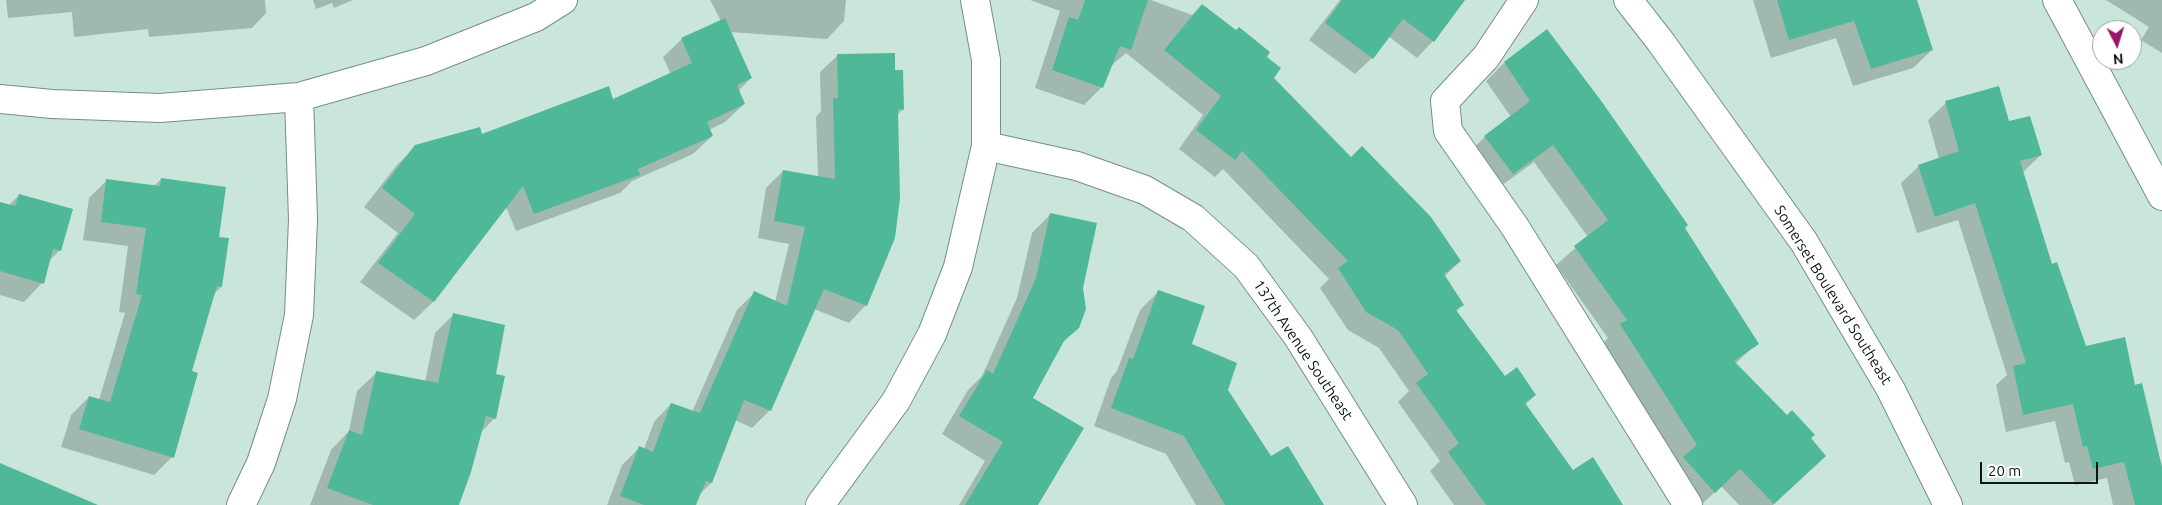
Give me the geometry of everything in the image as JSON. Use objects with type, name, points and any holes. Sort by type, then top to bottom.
[{"type":"street","points":[[0,99],[52,104],[160,108],[299,97],[426,61],[532,9],[563,0]]},
{"type":"street","points":[[820,505],[846,466],[896,401],[932,334],[958,267],[986,146],[986,60],[975,0]]},
{"type":"street","points":[[1524,0],[1486,57],[1445,102],[1448,130],[1515,227],[1688,505]]},
{"type":"street","name":"Somerset Boulevard Southeast","points":[[1628,0],[1660,41],[1804,242],[1891,390],[1948,505]]},
{"type":"street","points":[[2057,0],[2162,196]]},
{"type":"street","points":[[241,505],[261,463],[282,399],[299,315],[304,220],[299,97]]},
{"type":"street","name":"137th Avenue Southeast","points":[[986,146],[1077,166],[1144,190],[1192,218],[1246,266],[1298,337],[1404,505]]},
{"type":"building","points":[[1085,0],[1148,0],[1131,50],[1120,46],[1103,88],[1052,70],[1069,17],[1078,20]]},
{"type":"building","points":[[1342,0],[1465,0],[1434,42],[1403,19],[1373,59],[1325,23]]},
{"type":"building","points":[[1777,0],[1917,0],[1933,50],[1871,69],[1854,21],[1789,40]]},
{"type":"building","points":[[1202,4],[1236,30],[1239,27],[1270,52],[1267,57],[1281,68],[1274,78],[1351,157],[1362,146],[1431,217],[1461,261],[1444,274],[1464,305],[1456,310],[1505,376],[1517,367],[1536,395],[1525,403],[1573,470],[1593,457],[1623,505],[1486,505],[1448,452],[1459,443],[1416,383],[1428,374],[1398,330],[1366,312],[1338,268],[1348,261],[1242,151],[1235,160],[1196,130],[1221,96],[1164,50]]},
{"type":"building","points":[[725,18],[752,78],[737,85],[745,104],[707,122],[713,136],[638,169],[640,175],[534,214],[523,186],[434,302],[378,263],[415,214],[382,188],[415,145],[480,127],[482,134],[609,86],[613,99],[692,63],[681,38]]},
{"type":"building","points":[[1547,29],[1602,102],[1688,225],[1685,228],[1759,344],[1734,361],[1787,415],[1792,410],[1815,435],[1811,438],[1826,456],[1774,504],[1740,469],[1715,493],[1683,457],[1697,445],[1620,324],[1627,320],[1574,246],[1608,220],[1553,145],[1513,174],[1484,136],[1530,101],[1504,62]]},
{"type":"building","points":[[895,53],[895,70],[903,70],[904,110],[898,109],[900,198],[895,238],[867,306],[824,289],[771,411],[744,400],[712,483],[706,481],[696,505],[644,505],[620,496],[639,446],[653,452],[671,403],[700,413],[754,291],[787,306],[805,227],[774,221],[783,170],[835,179],[833,98],[838,98],[837,54]]},
{"type":"building","points":[[1999,86],[2009,121],[2030,116],[2042,155],[2020,161],[2052,264],[2057,262],[2086,346],[2125,337],[2135,385],[2142,383],[2162,467],[2162,505],[2135,505],[2124,462],[2093,469],[2087,446],[2083,447],[2073,404],[2023,415],[2013,366],[2026,363],[1975,203],[1935,217],[1918,165],[1959,151],[1945,101]]},
{"type":"building","points":[[161,178],[226,187],[219,237],[229,238],[222,287],[217,286],[192,371],[198,373],[174,458],[79,429],[89,396],[110,402],[142,295],[136,294],[146,228],[101,222],[106,179],[160,186]]},
{"type":"building","points":[[19,194],[73,209],[61,251],[53,249],[44,284],[0,271],[0,202],[15,206]]},
{"type":"building","points":[[1050,213],[1097,223],[1083,288],[1086,309],[1079,328],[1064,341],[1033,398],[1084,428],[1038,505],[965,505],[1003,442],[959,416],[987,370],[993,374],[1036,278]]},
{"type":"building","points":[[1158,290],[1205,306],[1192,344],[1237,363],[1228,390],[1271,456],[1288,446],[1324,505],[1225,505],[1184,436],[1111,408],[1129,358],[1133,359]]},
{"type":"building","points":[[453,313],[505,325],[496,374],[505,376],[496,419],[486,416],[471,472],[459,505],[373,505],[327,488],[349,430],[362,435],[376,371],[438,383]]},
{"type":"building","points":[[0,463],[98,505],[0,505]]}]
